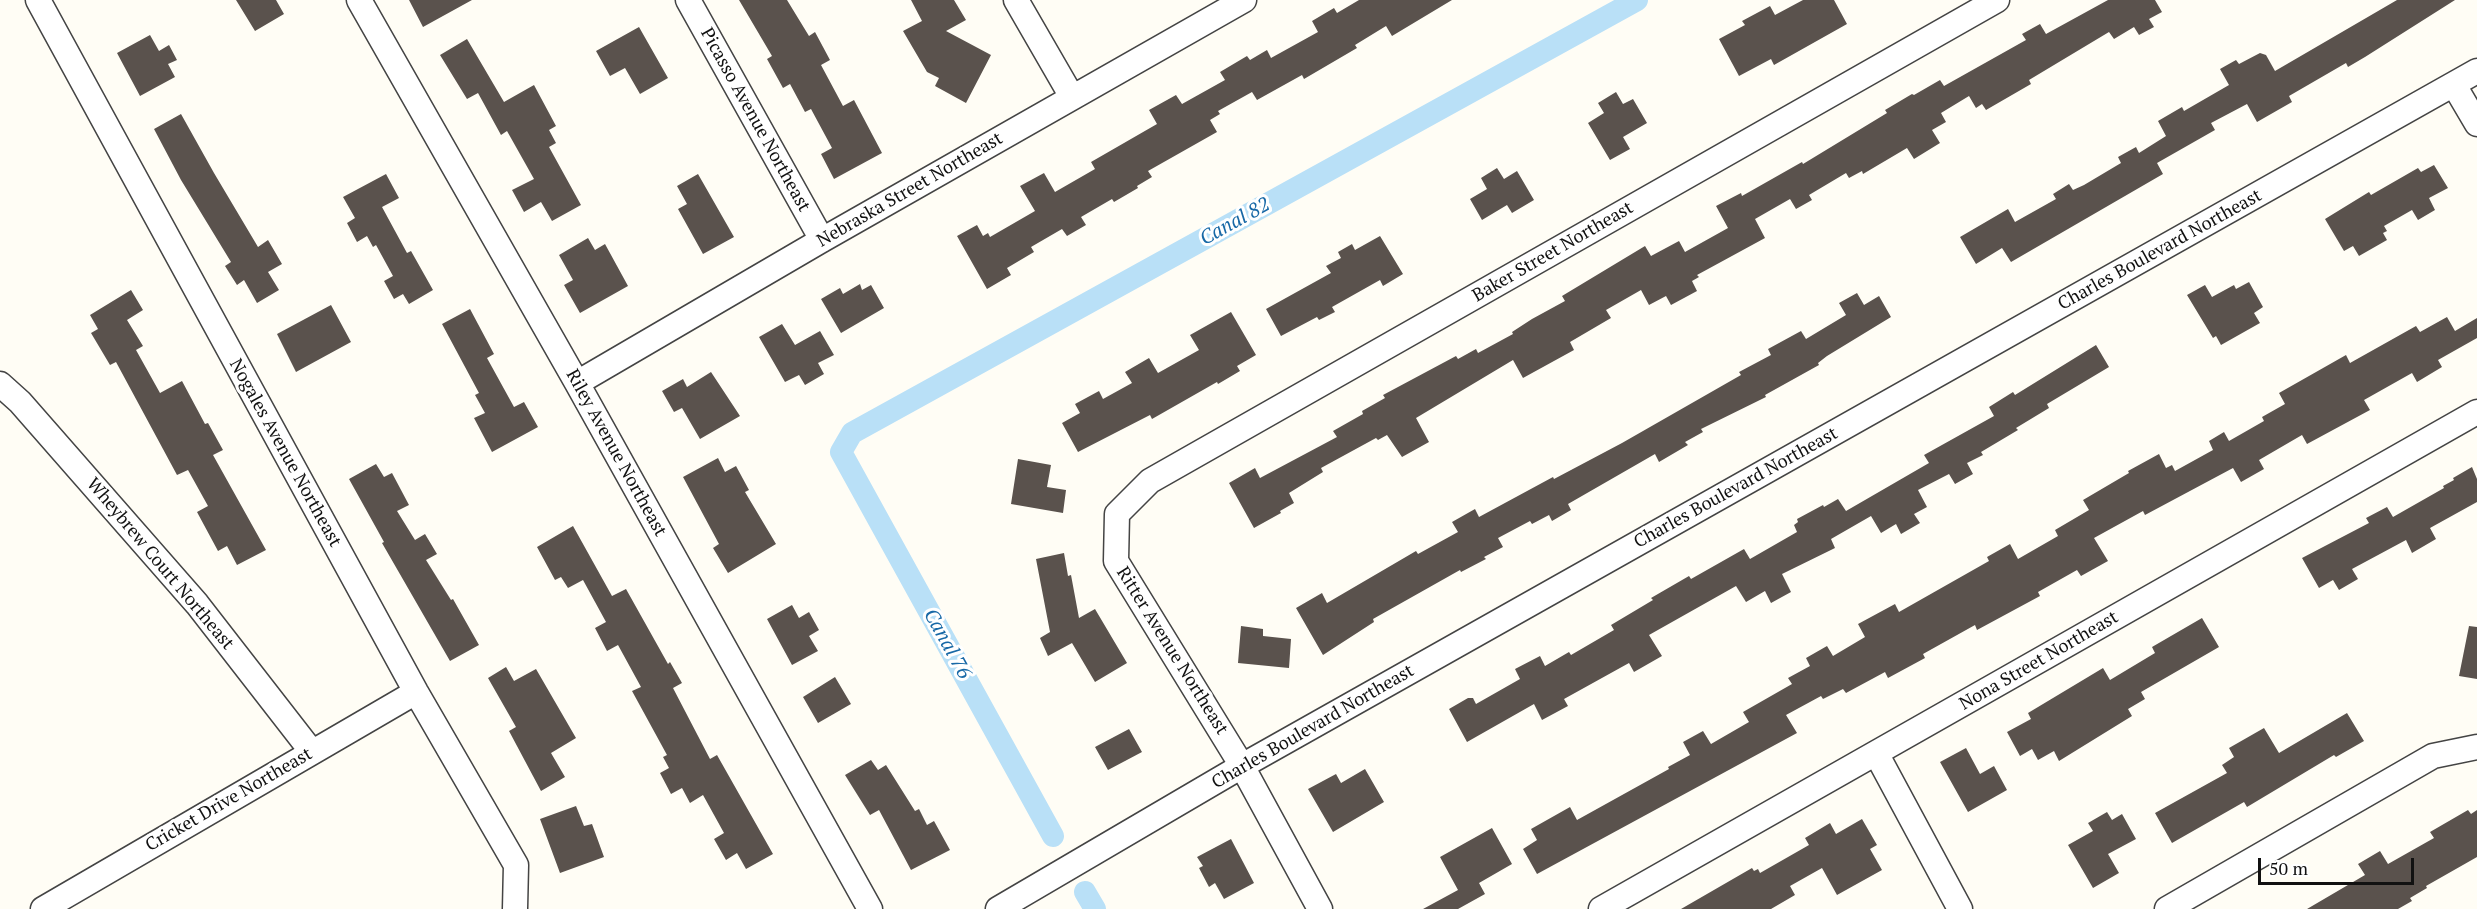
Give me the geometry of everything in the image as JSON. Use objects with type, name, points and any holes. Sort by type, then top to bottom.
[{"type":"street","name":"Nogales Avenue Northeast","points":[[38,0],[416,692],[516,865],[515,909]]},
{"type":"street","name":"Riley Avenue Northeast","points":[[359,0],[578,383],[870,909]]},
{"type":"street","name":"Picasso Avenue Northeast","points":[[687,0],[822,240]]},
{"type":"street","points":[[1016,0],[1072,97]]},
{"type":"street","name":"Nebraska Street Northeast","points":[[578,383],[822,240],[1244,0]]},
{"type":"street","name":"Baker Street Northeast","points":[[1117,514],[1149,481],[1997,0]]},
{"type":"street","name":"Charles Boulevard Northeast","points":[[998,909],[1242,766],[2477,71]]},
{"type":"street","points":[[2454,85],[2477,124]]},
{"type":"street","name":"Wheybrew Court Northeast","points":[[0,384],[20,402],[197,604],[312,752]]},
{"type":"street","name":"Nona Street Northeast","points":[[1601,909],[2477,412]]},
{"type":"street","name":"Ritter Avenue Northeast","points":[[1117,514],[1116,561],[1242,766],[1320,909]]},
{"type":"street","name":"Cricket Drive Northeast","points":[[43,909],[66,901],[312,752],[416,692]]},
{"type":"street","points":[[2167,909],[2433,756],[2477,747]]},
{"type":"street","points":[[1876,753],[1960,909]]},
{"type":"building","points":[[236,0],[276,0],[284,14],[255,31]]},
{"type":"building","points":[[409,0],[472,0],[423,27]]},
{"type":"building","points":[[739,0],[787,0],[809,36],[815,32],[830,60],[821,65],[843,106],[854,100],[882,153],[834,179],[821,154],[832,148],[811,109],[805,112],[790,84],[783,88],[767,59],[772,56]]},
{"type":"building","points":[[911,0],[954,0],[966,20],[946,31],[991,55],[966,103],[935,86],[939,78],[927,72],[903,31],[922,21]]},
{"type":"building","points":[[1359,0],[1452,0],[1392,36],[1386,26],[1355,45],[1357,48],[1304,79],[1302,75],[1257,100],[1252,92],[1218,111],[1220,114],[1210,120],[1217,132],[1148,171],[1152,177],[1137,186],[1138,188],[1114,202],[1112,199],[1081,217],[1086,225],[1067,236],[1062,229],[1031,247],[1034,252],[1007,268],[1011,275],[987,289],[957,236],[977,225],[983,236],[988,233],[990,237],[1035,211],[1020,186],[1044,173],[1055,192],[1095,169],[1091,162],[1157,124],[1149,110],[1176,95],[1182,104],[1225,80],[1220,72],[1247,56],[1250,60],[1267,50],[1271,58],[1318,32],[1312,21],[1334,8],[1337,13]]},
{"type":"building","points":[[1803,0],[1834,0],[1847,24],[1774,65],[1771,59],[1739,76],[1719,39],[1745,25],[1742,21],[1770,6],[1775,15]]},
{"type":"building","points":[[2108,0],[2155,0],[2162,12],[2149,19],[2154,27],[2139,35],[2134,27],[2114,39],[2109,32],[2029,80],[2031,84],[1986,110],[1982,104],[1976,108],[1969,96],[1941,113],[1946,122],[1932,130],[1940,143],[1914,159],[1907,148],[1863,174],[1862,171],[1849,178],[1846,173],[1809,195],[1812,200],[1796,209],[1790,199],[1755,219],[1765,238],[1697,275],[1699,277],[1692,281],[1697,291],[1671,305],[1666,296],[1649,305],[1641,290],[1606,310],[1611,318],[1570,342],[1574,350],[1523,378],[1513,360],[1416,418],[1429,442],[1402,457],[1387,435],[1378,440],[1376,438],[1321,468],[1323,472],[1289,493],[1294,503],[1254,528],[1229,483],[1255,468],[1260,478],[1337,437],[1333,431],[1363,414],[1362,411],[1385,398],[1383,395],[1456,356],[1458,359],[1476,349],[1478,353],[1513,334],[1512,332],[1532,319],[1565,301],[1562,296],[1645,246],[1651,256],[1679,241],[1685,252],[1728,228],[1716,206],[1741,193],[1742,196],[1802,162],[1803,164],[1887,113],[1885,110],[1912,94],[1940,80],[1944,86],[2026,40],[2022,34],[2040,24],[2046,34]]},
{"type":"building","points":[[2397,0],[2455,0],[2348,67],[2346,63],[2289,96],[2292,102],[2257,122],[2247,104],[2211,123],[2215,130],[2157,163],[2163,174],[2011,262],[2002,248],[1976,264],[1960,237],[2008,209],[2015,222],[2056,199],[2053,194],[2069,184],[2073,190],[2084,185],[2121,163],[2118,157],[2136,147],[2139,153],[2166,136],[2158,121],[2182,107],[2184,111],[2229,85],[2220,69],[2236,60],[2239,64],[2260,53],[2266,55],[2275,71]]},
{"type":"building","points":[[639,27],[668,78],[640,94],[625,68],[610,76],[596,51]]},
{"type":"building","points":[[150,35],[159,51],[169,45],[177,60],[168,64],[175,77],[140,96],[117,53]]},
{"type":"building","points":[[467,39],[504,102],[534,85],[556,126],[549,130],[556,143],[549,147],[581,205],[552,221],[541,202],[524,212],[512,190],[534,179],[507,131],[501,135],[478,93],[467,99],[440,55]]},
{"type":"building","points":[[1616,92],[1623,104],[1633,99],[1647,123],[1623,137],[1630,149],[1610,160],[1588,123],[1604,113],[1598,103]]},
{"type":"building","points":[[181,114],[258,247],[268,240],[282,264],[268,272],[279,290],[257,303],[244,280],[237,285],[225,266],[231,262],[181,180],[154,129]]},
{"type":"building","points":[[2434,165],[2448,188],[2429,198],[2435,210],[2418,220],[2412,210],[2384,226],[2387,231],[2383,233],[2387,240],[2359,256],[2353,246],[2344,251],[2325,219],[2369,192],[2371,195],[2418,168],[2421,172]]},
{"type":"building","points":[[1497,168],[1504,179],[1517,171],[1534,200],[1512,213],[1507,205],[1482,220],[1470,199],[1487,189],[1481,178]]},
{"type":"building","points":[[386,174],[399,198],[382,207],[407,253],[411,251],[433,290],[409,304],[403,294],[394,299],[384,281],[393,276],[376,245],[373,247],[367,236],[357,242],[347,223],[355,218],[343,197]]},
{"type":"building","points":[[698,174],[734,237],[703,254],[678,209],[687,204],[677,186]]},
{"type":"building","points":[[1380,236],[1403,274],[1383,286],[1380,280],[1332,307],[1335,312],[1319,320],[1317,317],[1281,336],[1266,309],[1331,273],[1326,266],[1341,258],[1338,252],[1352,244],[1355,250]]},
{"type":"building","points":[[588,238],[595,250],[605,244],[628,286],[580,313],[564,285],[573,280],[559,255]]},
{"type":"building","points":[[2249,282],[2263,307],[2254,313],[2260,323],[2221,345],[2216,336],[2213,338],[2187,295],[2205,285],[2212,297],[2234,285],[2236,289]]},
{"type":"building","points":[[860,284],[862,290],[871,285],[884,308],[841,333],[821,299],[840,288],[843,294]]},
{"type":"building","points":[[131,290],[143,310],[127,320],[143,346],[136,350],[160,393],[182,381],[205,424],[208,423],[223,450],[213,455],[266,550],[237,565],[227,546],[218,551],[197,512],[208,506],[188,470],[177,475],[116,362],[110,365],[91,333],[98,329],[90,315]]},
{"type":"building","points":[[1857,293],[1864,305],[1879,296],[1891,317],[1827,356],[1818,363],[1819,365],[1765,395],[1766,397],[1701,429],[1703,432],[1685,442],[1688,445],[1659,462],[1655,454],[1568,504],[1571,510],[1552,521],[1549,515],[1532,524],[1530,521],[1498,538],[1503,547],[1484,557],[1486,559],[1461,572],[1460,570],[1373,619],[1374,622],[1323,655],[1296,608],[1322,593],[1327,603],[1416,551],[1418,554],[1458,532],[1452,522],[1475,509],[1479,517],[1622,443],[1741,375],[1739,372],[1771,355],[1768,349],[1801,331],[1806,339],[1846,315],[1839,303]]},
{"type":"building","points":[[331,305],[351,342],[296,372],[277,334]]},
{"type":"building","points":[[470,309],[494,354],[487,358],[514,407],[524,402],[538,427],[492,452],[474,418],[485,413],[475,395],[479,393],[442,324]]},
{"type":"building","points":[[1231,312],[1256,355],[1237,366],[1240,371],[1152,419],[1150,415],[1078,452],[1062,423],[1080,413],[1075,404],[1099,391],[1103,399],[1132,383],[1125,372],[1149,358],[1158,373],[1199,350],[1190,335]]},
{"type":"building","points":[[2447,317],[2455,331],[2477,318],[2477,338],[2438,360],[2442,367],[2417,382],[2412,373],[2364,400],[2370,410],[2307,444],[2302,435],[2259,460],[2264,469],[2241,482],[2233,468],[2145,515],[2143,511],[2094,538],[2108,561],[2081,576],[2077,570],[2038,592],[2040,596],[1977,630],[1975,625],[1923,654],[1925,658],[1888,678],[1885,672],[1846,693],[1843,689],[1823,699],[1821,696],[1786,715],[1797,733],[1537,874],[1523,849],[1537,840],[1531,829],[1570,807],[1577,820],[1669,769],[1668,767],[1690,755],[1683,742],[1703,731],[1711,744],[1749,722],[1743,712],[1792,684],[1788,678],[1810,666],[1806,658],[1827,646],[1833,656],[1865,637],[1858,624],[1895,604],[1899,612],[1989,561],[1987,557],[2010,544],[2018,559],[2058,536],[2055,530],[2089,510],[2083,500],[2129,473],[2128,471],[2159,454],[2166,468],[2172,465],[2175,471],[2213,450],[2209,441],[2224,432],[2229,441],[2264,421],[2262,417],[2285,404],[2279,393],[2346,355],[2350,363],[2416,326],[2420,332]]},
{"type":"building","points":[[782,324],[795,345],[820,331],[834,355],[818,363],[824,374],[805,385],[799,375],[785,382],[759,337]]},
{"type":"building","points":[[2096,345],[2109,367],[2047,404],[2049,408],[1981,452],[1983,455],[1967,463],[1973,474],[1955,484],[1949,474],[1918,490],[1927,507],[1914,514],[1920,523],[1901,534],[1896,524],[1881,533],[1871,516],[1831,539],[1835,548],[1782,574],[1791,592],[1771,603],[1765,591],[1746,602],[1736,586],[1649,635],[1662,656],[1634,672],[1629,663],[1564,699],[1568,706],[1542,720],[1534,704],[1467,742],[1449,709],[1468,698],[1473,698],[1476,704],[1520,679],[1515,669],[1540,656],[1545,666],[1569,652],[1571,655],[1614,630],[1611,625],[1689,576],[1691,579],[1744,549],[1750,559],[1797,532],[1794,525],[1798,522],[1797,519],[1823,505],[1824,507],[1838,499],[1846,511],[1929,463],[1924,455],[1994,416],[1989,407],[2013,392],[2015,395]]},
{"type":"building","points":[[711,372],[740,416],[700,439],[682,408],[674,412],[662,391],[683,379],[687,387]]},
{"type":"building","points":[[718,458],[725,472],[736,466],[749,490],[745,492],[776,544],[728,573],[713,548],[719,544],[683,477]]},
{"type":"building","points":[[1018,459],[1051,465],[1047,487],[1066,490],[1063,513],[1011,504]]},
{"type":"building","points":[[376,464],[384,477],[392,473],[409,505],[397,511],[415,540],[425,534],[437,554],[426,560],[451,600],[453,599],[479,645],[450,661],[382,543],[384,542],[349,479]]},
{"type":"building","points":[[2472,467],[2477,479],[2477,502],[2430,528],[2436,539],[2412,553],[2406,540],[2352,569],[2358,579],[2339,590],[2333,580],[2319,588],[2302,558],[2369,523],[2366,518],[2387,507],[2393,517],[2444,488],[2443,486],[2454,480],[2453,478]]},
{"type":"building","points":[[573,526],[612,596],[626,589],[668,664],[670,662],[682,683],[673,688],[710,759],[717,755],[773,854],[746,869],[737,853],[726,860],[714,839],[724,833],[703,795],[690,803],[682,788],[671,794],[660,773],[669,768],[663,757],[667,755],[632,691],[641,687],[618,645],[607,651],[595,628],[606,622],[583,580],[568,588],[561,577],[555,580],[537,547]]},
{"type":"building","points":[[1064,553],[1068,576],[1071,575],[1079,618],[1095,609],[1127,663],[1095,682],[1072,643],[1048,656],[1040,638],[1050,632],[1036,559]]},
{"type":"building","points":[[792,605],[799,618],[809,612],[819,630],[809,636],[818,651],[792,665],[767,619]]},
{"type":"building","points":[[2202,618],[2219,647],[2141,692],[2145,699],[2128,709],[2132,716],[2059,761],[2054,751],[2038,760],[2032,749],[2020,756],[2007,732],[2031,719],[2028,713],[2103,668],[2110,680],[2155,653],[2152,647]]},
{"type":"building","points":[[1241,626],[1263,629],[1263,636],[1291,639],[1289,668],[1238,663]]},
{"type":"building","points":[[2469,626],[2477,627],[2477,679],[2459,676]]},
{"type":"building","points":[[506,667],[514,681],[536,669],[576,738],[551,753],[565,777],[541,791],[509,731],[516,727],[488,678]]},
{"type":"building","points":[[835,677],[851,704],[818,723],[803,697]]},
{"type":"building","points":[[2347,713],[2364,741],[2336,757],[2334,755],[2247,807],[2244,802],[2172,843],[2155,813],[2227,773],[2222,765],[2234,757],[2229,748],[2264,728],[2279,753]]},
{"type":"building","points":[[1129,729],[1142,752],[1108,770],[1095,747]]},
{"type":"building","points":[[1966,748],[1980,774],[1994,766],[2007,790],[1968,812],[1940,762]]},
{"type":"building","points":[[871,760],[878,770],[886,765],[915,811],[919,809],[927,825],[934,821],[950,850],[911,870],[879,810],[870,815],[845,775]]},
{"type":"building","points":[[1365,769],[1384,802],[1333,832],[1308,789],[1336,774],[1341,783]]},
{"type":"building","points":[[576,806],[584,826],[592,824],[604,857],[560,873],[540,819]]},
{"type":"building","points":[[2468,810],[2471,814],[2477,810],[2477,857],[2426,886],[2427,888],[2410,898],[2412,901],[2398,909],[2307,909],[2365,875],[2358,864],[2380,851],[2388,864],[2434,838],[2430,832]]},
{"type":"building","points":[[2107,812],[2112,820],[2122,814],[2136,839],[2108,854],[2119,873],[2093,888],[2068,845],[2093,831],[2088,823]]},
{"type":"building","points":[[1862,819],[1877,845],[1870,849],[1882,870],[1837,895],[1822,868],[1790,886],[1795,895],[1771,909],[1681,909],[1752,868],[1754,871],[1758,869],[1760,873],[1809,845],[1805,838],[1830,823],[1836,834]]},
{"type":"building","points":[[1492,828],[1512,864],[1479,883],[1485,894],[1458,909],[1423,909],[1458,890],[1440,857]]},
{"type":"building","points":[[1231,839],[1254,883],[1224,899],[1215,883],[1209,887],[1199,868],[1203,866],[1197,857]]},
{"type":"waterway","name":"Canal 82","points":[[1053,836],[841,452],[852,433],[1637,0]]},
{"type":"waterway","name":"Canal 76","points":[[1085,892],[1095,909]]}]
